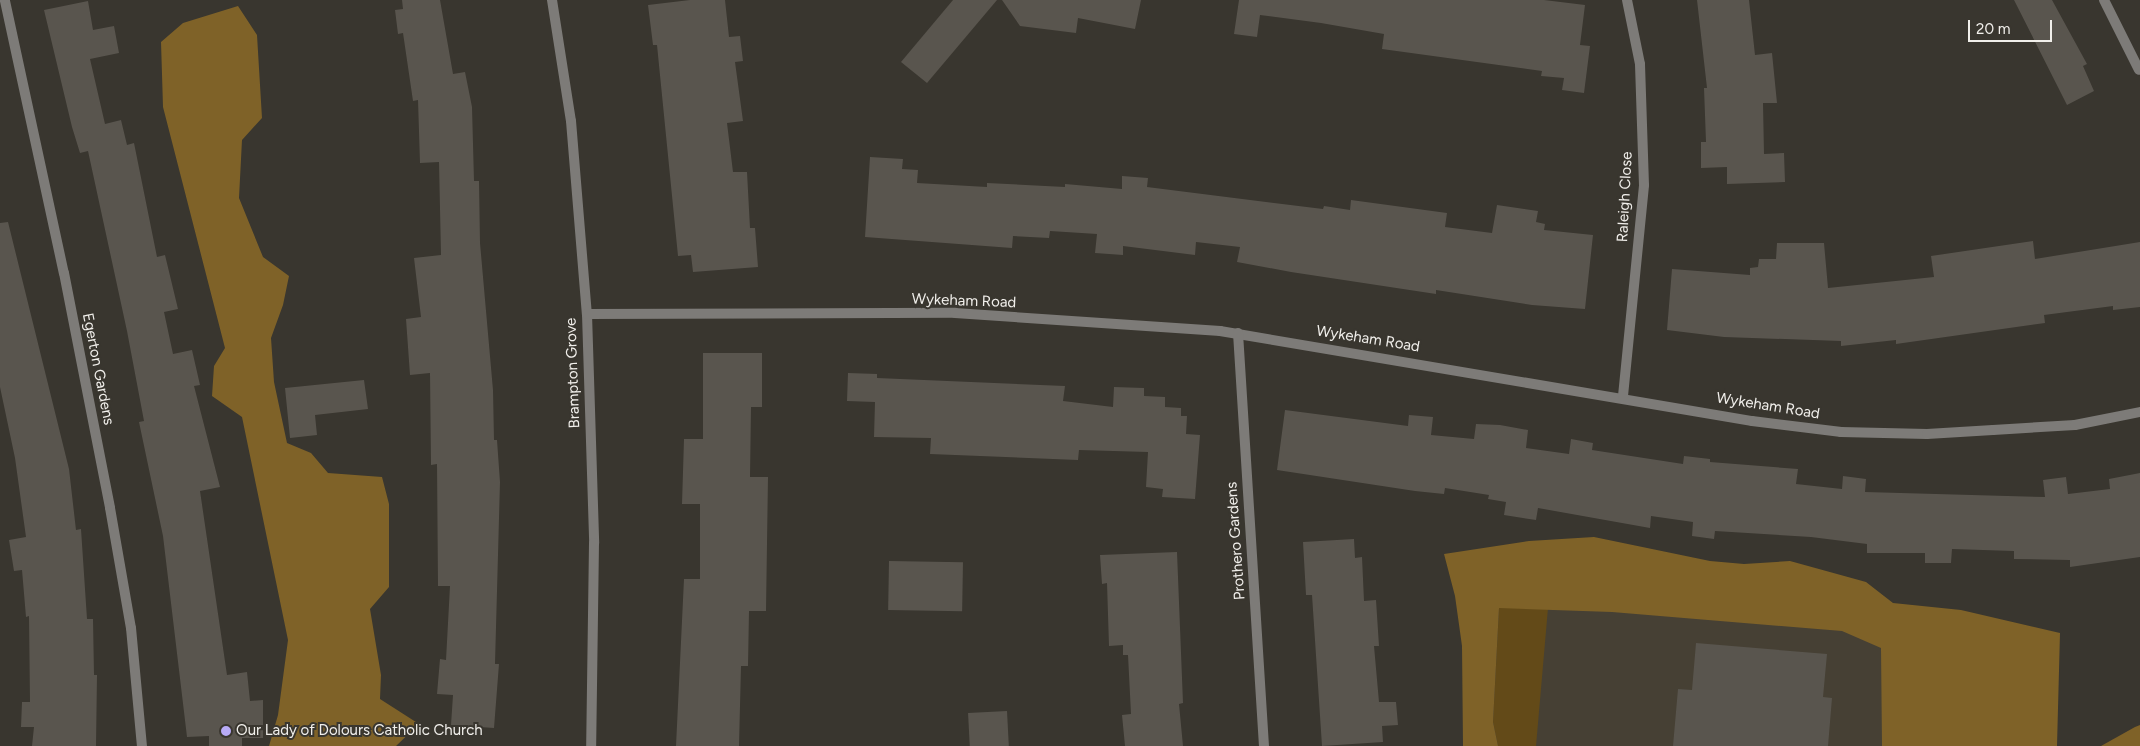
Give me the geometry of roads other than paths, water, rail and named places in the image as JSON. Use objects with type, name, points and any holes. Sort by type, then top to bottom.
[{"type":"street","name":"Brampton Grove","points":[[552,0],[571,122],[586,314],[594,543],[591,746]]},
{"type":"street","name":"Raleigh Close","points":[[1623,396],[1644,185],[1640,64],[1626,0]]},
{"type":"street","points":[[2104,0],[2139,70]]},
{"type":"street","name":"Egerton Gardens","points":[[5,1],[64,273],[110,508],[131,628],[142,746]]},
{"type":"street","name":"Wykeham Road","points":[[586,314],[955,314],[1238,333],[1623,396],[1752,421],[1841,432],[1927,434],[2075,425],[2140,412]]},
{"type":"street","name":"Prothero Gardens","points":[[1238,333],[1264,746]]},
{"type":"place","name":"Our Lady of Dolours Catholic Church","points":[[226,731]]}]
